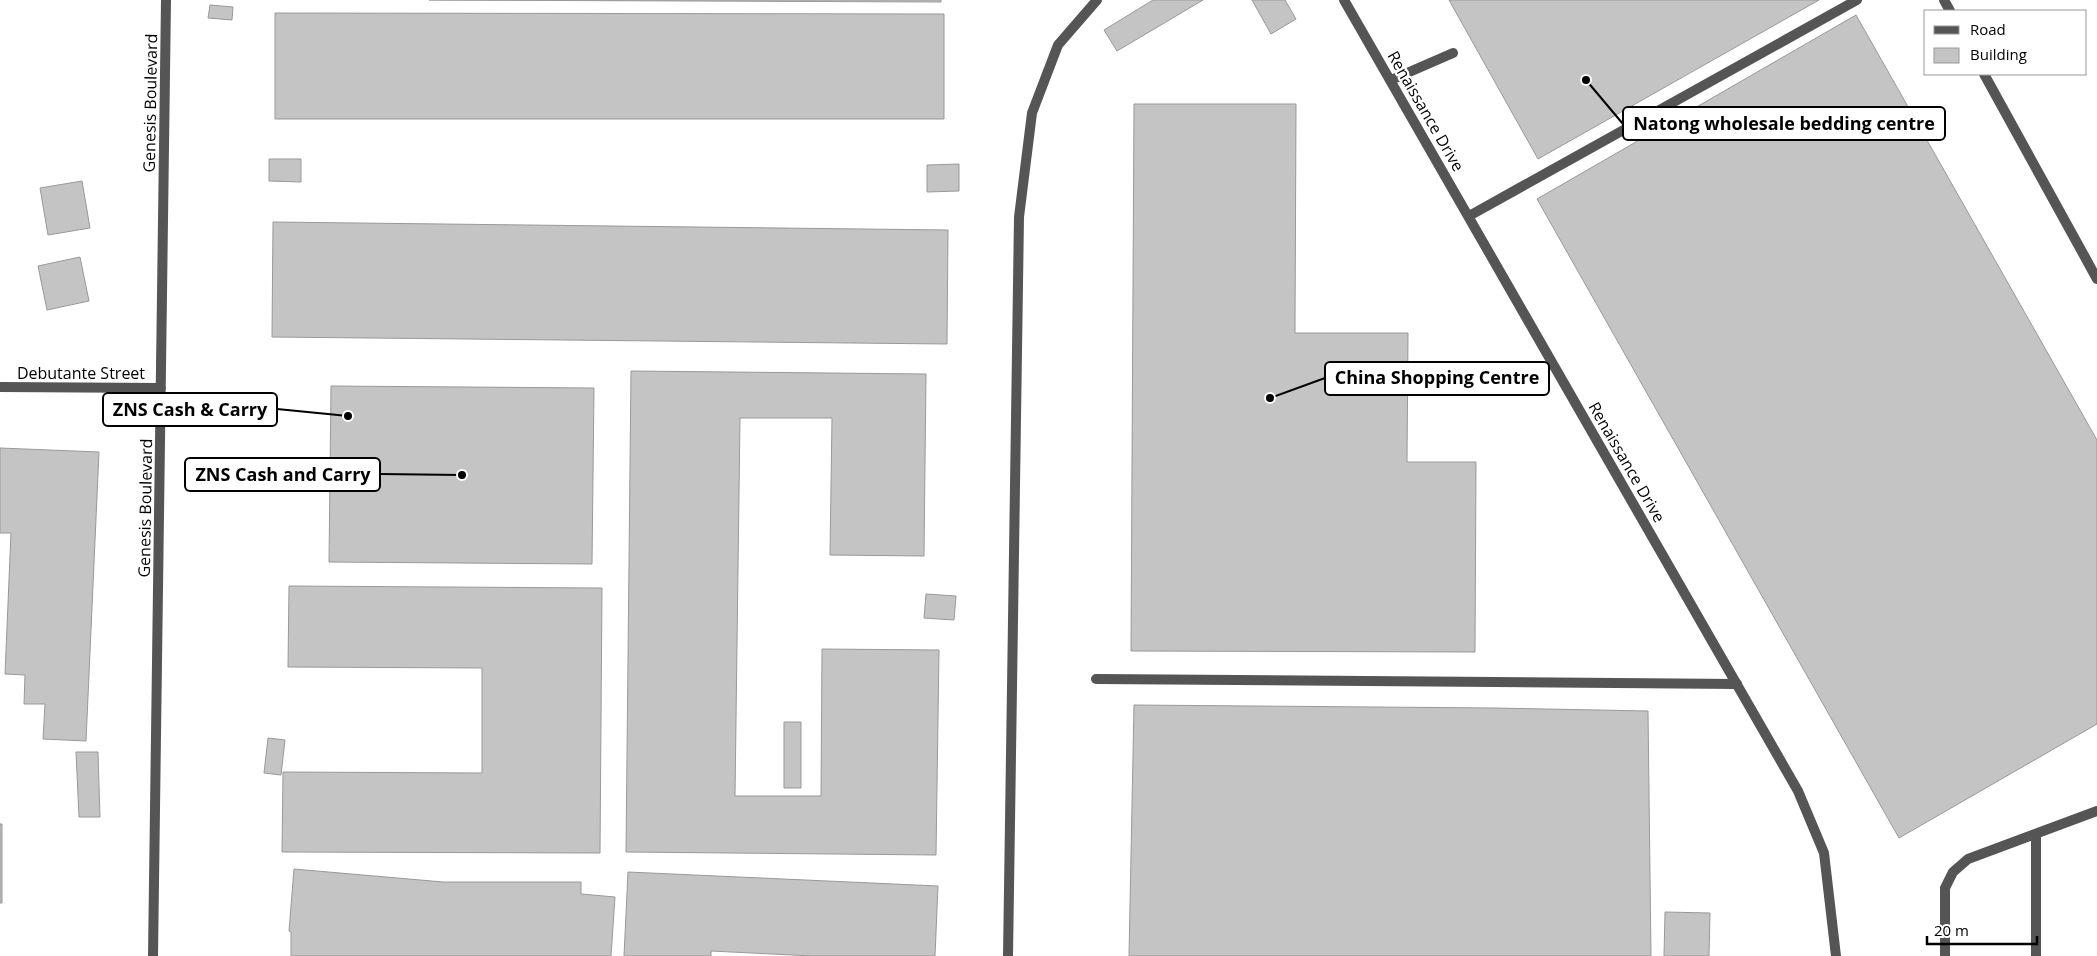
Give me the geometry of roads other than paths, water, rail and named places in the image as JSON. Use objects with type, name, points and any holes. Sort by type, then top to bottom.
[{"type":"street","name":"Genesis Boulevard","points":[[153,956],[166,0]]},
{"type":"street","points":[[1008,956],[1019,217],[1032,113],[1058,45],[1097,0]]},
{"type":"street","name":"Renaissance Drive","points":[[1344,0],[1798,791],[1824,852],[1836,956]]},
{"type":"street","points":[[1469,216],[1857,0]]},
{"type":"street","points":[[1391,80],[1453,53]]},
{"type":"street","points":[[1985,75],[2097,279]]},
{"type":"street","name":"Debutante Street","points":[[0,387],[161,388]]},
{"type":"street","points":[[1096,678],[1737,684]]},
{"type":"street","points":[[1945,956],[1945,888],[1953,872],[1968,859],[2097,811]]},
{"type":"street","points":[[2036,835],[2036,956]]},
{"type":"place","name":"Natong wholesale bedding centre","points":[[1586,80]]},
{"type":"place","name":"China Shopping Centre","points":[[1270,398]]},
{"type":"place","name":"ZNS Cash & Carry","points":[[348,416]]},
{"type":"place","name":"ZNS Cash and Carry","points":[[462,475]]}]
